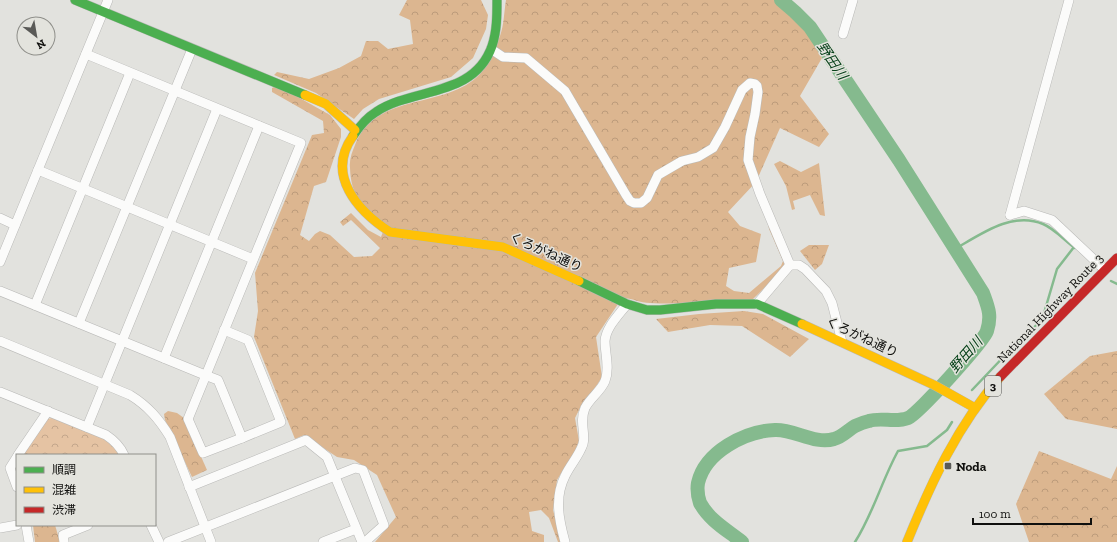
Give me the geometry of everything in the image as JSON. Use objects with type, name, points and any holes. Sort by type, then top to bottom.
[{"type":"main road","points":[[75,0],[316,99],[326,104],[355,130]]},
{"type":"main road","name":"くろがね通り","points":[[497,0],[497,24],[490,49],[484,61],[476,70],[465,79],[451,86],[394,102],[383,107],[355,130],[345,154],[343,164],[344,175],[351,197],[357,207],[376,224],[390,232],[503,246],[566,274],[627,304],[647,310],[737,303],[757,304],[934,385],[975,408]]},
{"type":"main road","name":"National Highway Route 3","points":[[907,542],[924,499],[961,430],[975,408],[1021,355],[1117,258]]},
{"type":"street","points":[[0,262],[108,0]]},
{"type":"street","points":[[843,34],[853,0]]},
{"type":"street","points":[[1070,0],[1010,215],[1024,211],[1052,220],[1105,270]]},
{"type":"street","points":[[79,323],[192,49]]},
{"type":"street","points":[[490,49],[503,57],[526,58],[565,91],[626,195],[630,201],[634,203],[640,203],[647,198],[658,175],[677,163],[698,157],[713,148],[725,127],[742,90],[750,83],[758,86],[748,160],[760,194],[790,265]]},
{"type":"street","points":[[86,54],[130,74],[301,143],[253,259],[224,330],[188,419],[203,453],[281,422],[248,340],[224,330]]},
{"type":"street","points":[[35,305],[130,74]]},
{"type":"street","points":[[87,427],[217,109]]},
{"type":"street","points":[[164,358],[259,126]]},
{"type":"street","points":[[38,170],[253,259]]},
{"type":"street","points":[[0,218],[15,225]]},
{"type":"street","points":[[757,304],[790,265],[799,265],[805,269],[826,291],[832,303],[842,342]]},
{"type":"street","points":[[0,291],[218,380],[242,438]]},
{"type":"street","points":[[565,542],[560,521],[558,503],[561,486],[584,442],[582,421],[585,409],[605,380],[607,372],[605,340],[609,329],[627,304]]},
{"type":"street","points":[[0,341],[105,384],[142,402],[153,413],[170,437],[211,542]]},
{"type":"street","points":[[1,394],[48,411],[114,440],[120,446],[124,454]]},
{"type":"street","points":[[19,454],[48,411]]},
{"type":"street","points":[[189,487],[306,440],[327,457],[362,542]]},
{"type":"street","points":[[16,459],[10,468],[16,485]]},
{"type":"street","points":[[168,542],[334,475],[355,468],[363,470],[384,525],[365,542]]},
{"type":"street","points":[[0,528],[16,525]]},
{"type":"street","points":[[26,526],[28,542]]},
{"type":"street","points":[[64,542],[63,535],[86,526]]},
{"type":"street","points":[[152,526],[159,542]]},
{"type":"street","points":[[323,542],[356,529]]},
{"type":"green space","points":[[407,0],[481,0],[488,15],[486,29],[473,58],[451,77],[379,99],[363,109],[354,119],[316,93],[274,75],[277,72],[309,79],[339,68],[361,56],[366,41],[378,41],[388,49],[413,44],[410,20],[399,15]]},
{"type":"green space","points":[[506,0],[786,0],[809,29],[822,58],[800,96],[829,134],[819,147],[780,128],[756,182],[728,212],[740,226],[761,234],[756,262],[729,268],[726,286],[734,291],[749,293],[781,266],[783,261],[769,229],[767,218],[785,258],[784,269],[753,299],[676,304],[646,303],[622,298],[596,337],[602,377],[581,406],[575,418],[579,441],[575,451],[557,480],[553,510],[562,542],[558,542],[549,518],[541,510],[529,512],[532,531],[544,535],[544,542],[375,542],[396,517],[377,475],[354,460],[337,457],[304,435],[295,439],[254,337],[258,311],[255,273],[312,135],[324,133],[323,121],[272,92],[272,88],[274,87],[289,92],[330,115],[341,129],[341,137],[326,182],[314,186],[300,235],[309,241],[320,231],[330,235],[354,257],[372,256],[380,248],[351,220],[343,226],[340,222],[351,213],[368,230],[381,237],[386,224],[365,207],[360,201],[353,187],[350,162],[355,145],[365,128],[379,116],[395,108],[449,93],[466,85],[480,74],[500,36]]},
{"type":"green space","points":[[780,161],[801,172],[819,163],[825,216],[820,215],[810,195],[793,201],[795,209],[792,210],[786,186],[774,164]]},
{"type":"green space","points":[[809,245],[829,245],[822,264],[815,270],[800,251]]},
{"type":"green space","points":[[744,311],[763,314],[809,339],[790,357],[742,326],[710,325],[668,332],[656,319],[699,314]]},
{"type":"green space","points":[[1117,351],[1117,429],[1066,419],[1044,394],[1090,356]]},
{"type":"green space","points":[[168,411],[177,413],[184,418],[207,470],[192,477],[165,420],[164,414]]},
{"type":"green space","points":[[54,417],[107,440],[115,446],[119,454],[23,454],[48,419]]},
{"type":"green space","points":[[1039,451],[1111,479],[1117,466],[1117,542],[1029,542],[1016,504]]},
{"type":"green space","points":[[33,526],[55,526],[60,542],[35,542]]},
{"type":"waterway","name":"野田川","points":[[742,542],[714,520],[699,501],[698,483],[702,472],[718,453],[739,439],[763,431],[782,430],[812,439],[827,440],[837,438],[855,426],[865,422],[908,418],[937,391],[975,348],[987,331],[989,320],[988,307],[983,293],[899,160],[810,27],[781,0]]},
{"type":"waterway","points":[[955,249],[997,226],[1020,220],[1031,221],[1047,226],[1075,248]]},
{"type":"waterway","points":[[972,390],[1011,349],[1042,320],[1057,269],[1074,247]]},
{"type":"waterway","points":[[1111,281],[1117,284]]},
{"type":"waterway","points":[[855,542],[867,520],[898,451],[927,446],[947,430],[952,422]]},
{"type":"traffic: fast","points":[[75,0],[305,95]]},
{"type":"traffic: fast","points":[[353,136],[369,117],[391,104],[441,89],[457,83],[471,75],[483,63],[492,46],[496,29],[497,0]]},
{"type":"traffic: fast","points":[[579,281],[627,304],[647,310],[716,304],[757,304],[802,324]]},
{"type":"traffic: slow","points":[[305,95],[326,104],[355,130]]},
{"type":"traffic: slow","points":[[353,136],[345,150],[342,164],[344,178],[349,191],[367,214],[390,232],[503,247],[579,281]]},
{"type":"traffic: slow","points":[[802,324],[934,385],[975,408]]},
{"type":"traffic: slow","points":[[907,542],[946,456],[971,415],[1000,377]]},
{"type":"traffic: jam","points":[[1000,377],[1117,258]]},
{"type":"place","name":"Noda","points":[[948,466]]}]
